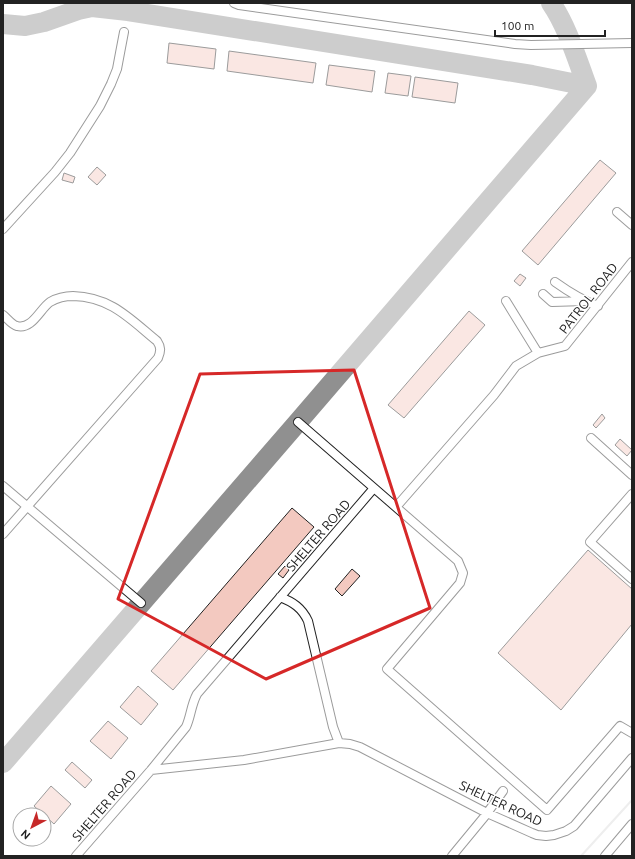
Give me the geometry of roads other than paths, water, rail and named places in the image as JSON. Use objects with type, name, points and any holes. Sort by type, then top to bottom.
[{"type":"street","points":[[234,3],[514,44],[632,43]]},
{"type":"street","points":[[3,229],[56,172],[100,106],[111,84],[116,69],[124,32]]},
{"type":"street","points":[[617,212],[632,225]]},
{"type":"street","name":"PATROL ROAD","points":[[396,507],[494,395],[516,366],[538,352],[565,346],[632,262]]},
{"type":"street","points":[[555,282],[576,296],[598,306]]},
{"type":"street","points":[[543,294],[552,302],[585,301]]},
{"type":"street","points":[[3,315],[14,325],[24,326],[31,323],[45,306],[56,299],[65,296],[84,297],[106,302],[119,310],[157,341],[160,348],[158,358],[3,534]]},
{"type":"street","points":[[506,301],[538,352]]},
{"type":"street","points":[[298,422],[458,561],[463,573],[460,584],[387,669],[548,810],[620,726],[632,733]]},
{"type":"street","points":[[591,438],[632,475]]},
{"type":"street","points":[[3,486],[141,603]]},
{"type":"street","name":"SHELTER ROAD","points":[[76,856],[183,733],[189,721],[197,694],[374,488]]},
{"type":"street","points":[[632,494],[590,542],[632,579]]},
{"type":"street","points":[[280,597],[295,605],[305,615],[308,621],[333,727],[339,742]]},
{"type":"street","name":"SHELTER ROAD","points":[[151,770],[244,760],[339,742],[360,747],[487,813],[537,835],[546,836],[559,834],[574,826],[632,758]]},
{"type":"street","points":[[452,856],[503,791]]},
{"type":"street","points":[[605,856],[632,824]]},
{"type":"waterway","points":[[581,856],[632,800]]}]
